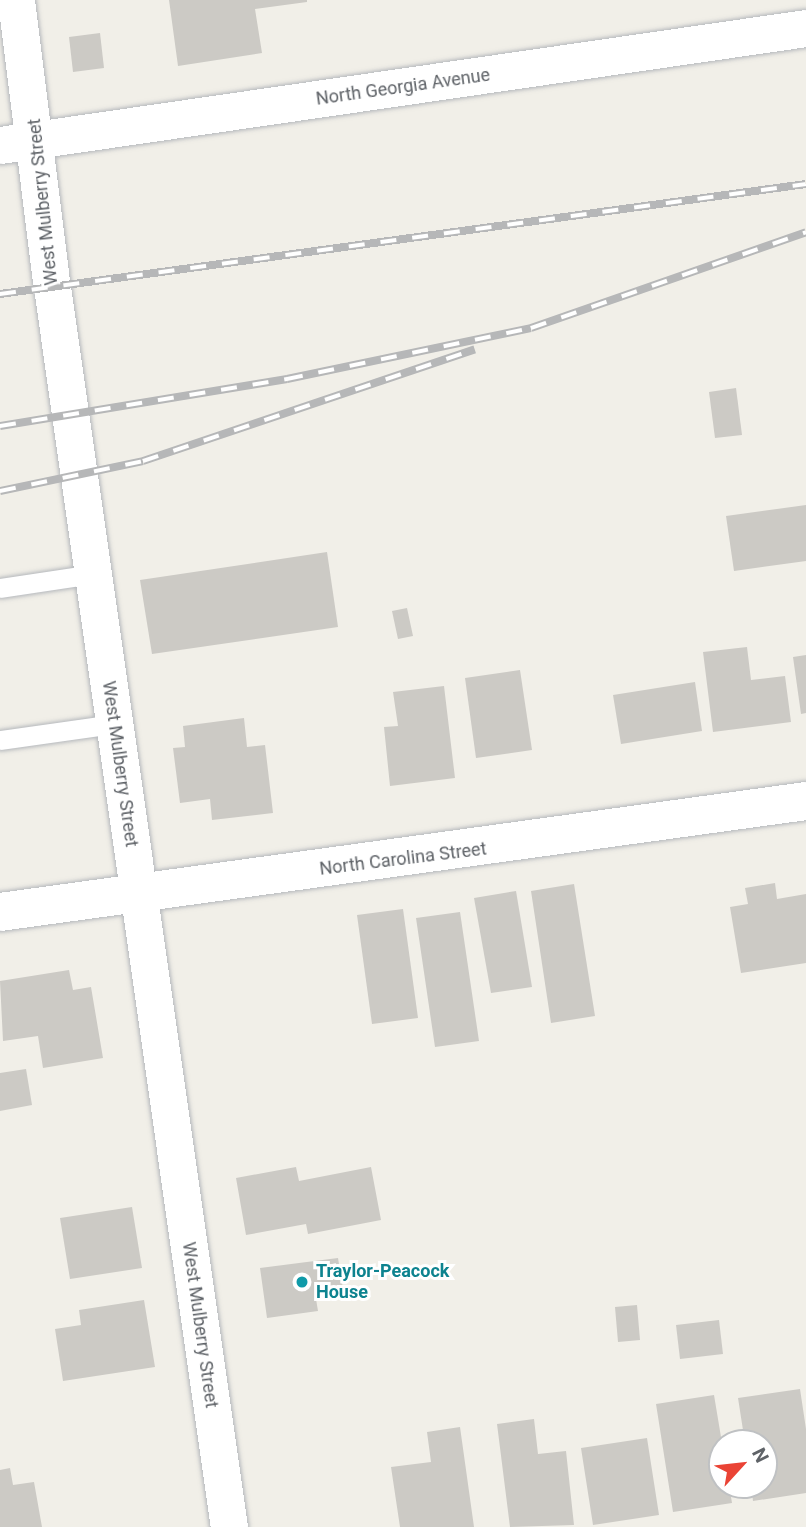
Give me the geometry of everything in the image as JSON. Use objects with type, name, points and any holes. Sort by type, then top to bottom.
[{"type":"street","name":"West Mulberry Street","points":[[16,0],[37,140],[52,287],[229,1527]]},
{"type":"street","name":"North Georgia Avenue","points":[[0,145],[806,28]]},
{"type":"street","name":"North Carolina Street","points":[[0,912],[461,852],[806,801]]},
{"type":"lane","points":[[0,588],[93,574]]},
{"type":"lane","points":[[0,740],[114,724]]},
{"type":"building","points":[[169,0],[307,2],[255,9],[262,53],[178,66]]},
{"type":"building","points":[[100,33],[104,68],[73,72],[69,37]]},
{"type":"building","points":[[736,388],[742,435],[715,438],[709,392]]},
{"type":"building","points":[[806,505],[806,561],[734,571],[726,516]]},
{"type":"building","points":[[327,552],[338,627],[152,654],[140,580]]},
{"type":"building","points":[[407,608],[413,636],[398,639],[392,611]]},
{"type":"building","points":[[747,647],[751,680],[785,676],[791,722],[713,732],[703,652]]},
{"type":"building","points":[[806,655],[806,713],[801,714],[793,657]]},
{"type":"building","points":[[520,670],[532,750],[476,758],[465,678]]},
{"type":"building","points":[[695,682],[702,731],[621,744],[613,695]]},
{"type":"building","points":[[444,686],[455,778],[390,786],[384,727],[398,726],[393,692]]},
{"type":"building","points":[[244,718],[247,747],[265,745],[273,813],[212,820],[210,799],[180,803],[173,748],[185,747],[183,726]]},
{"type":"building","points":[[775,883],[777,899],[806,894],[806,963],[741,973],[730,907],[748,904],[745,888]]},
{"type":"building","points":[[574,884],[595,1016],[551,1023],[531,891]]},
{"type":"building","points":[[516,891],[532,987],[491,993],[474,898]]},
{"type":"building","points":[[403,909],[418,1018],[372,1024],[357,915]]},
{"type":"building","points":[[460,912],[479,1041],[435,1047],[416,918]]},
{"type":"building","points":[[69,970],[73,990],[91,987],[103,1058],[43,1068],[38,1036],[3,1041],[0,981]]},
{"type":"building","points":[[26,1069],[32,1105],[0,1111],[0,1073]]},
{"type":"building","points":[[296,1167],[299,1181],[371,1167],[381,1220],[308,1234],[306,1224],[246,1235],[236,1178]]},
{"type":"building","points":[[132,1207],[142,1268],[70,1279],[60,1218]]},
{"type":"building","name":"Traylor-Peacock House","points":[[338,1258],[344,1295],[316,1299],[318,1311],[267,1318],[260,1268]]},
{"type":"building","points":[[144,1300],[155,1367],[63,1381],[55,1329],[81,1325],[79,1310]]},
{"type":"building","points":[[637,1305],[640,1340],[618,1342],[615,1307]]},
{"type":"building","points":[[719,1320],[723,1354],[680,1359],[676,1325]]},
{"type":"building","points":[[800,1389],[806,1429],[806,1493],[778,1497],[778,1429],[743,1429],[738,1398]]},
{"type":"building","points":[[714,1395],[720,1429],[708,1429],[708,1499],[731,1499],[732,1503],[673,1512],[656,1404]]},
{"type":"building","points":[[534,1419],[538,1454],[566,1451],[574,1525],[510,1527],[497,1424]]},
{"type":"building","points":[[460,1427],[474,1527],[400,1527],[391,1467],[431,1462],[427,1432]]},
{"type":"building","points":[[647,1438],[659,1515],[593,1525],[581,1448]]},
{"type":"building","points":[[10,1468],[13,1485],[34,1482],[42,1527],[0,1527],[0,1470]]},
{"type":"railway","points":[[0,294],[806,184]]},
{"type":"railway","points":[[0,426],[287,379],[531,328],[806,232]]},
{"type":"railway","points":[[0,491],[143,461],[475,349]]},
{"type":"place","name":"Traylor-Peacock House","points":[[302,1282]]}]
